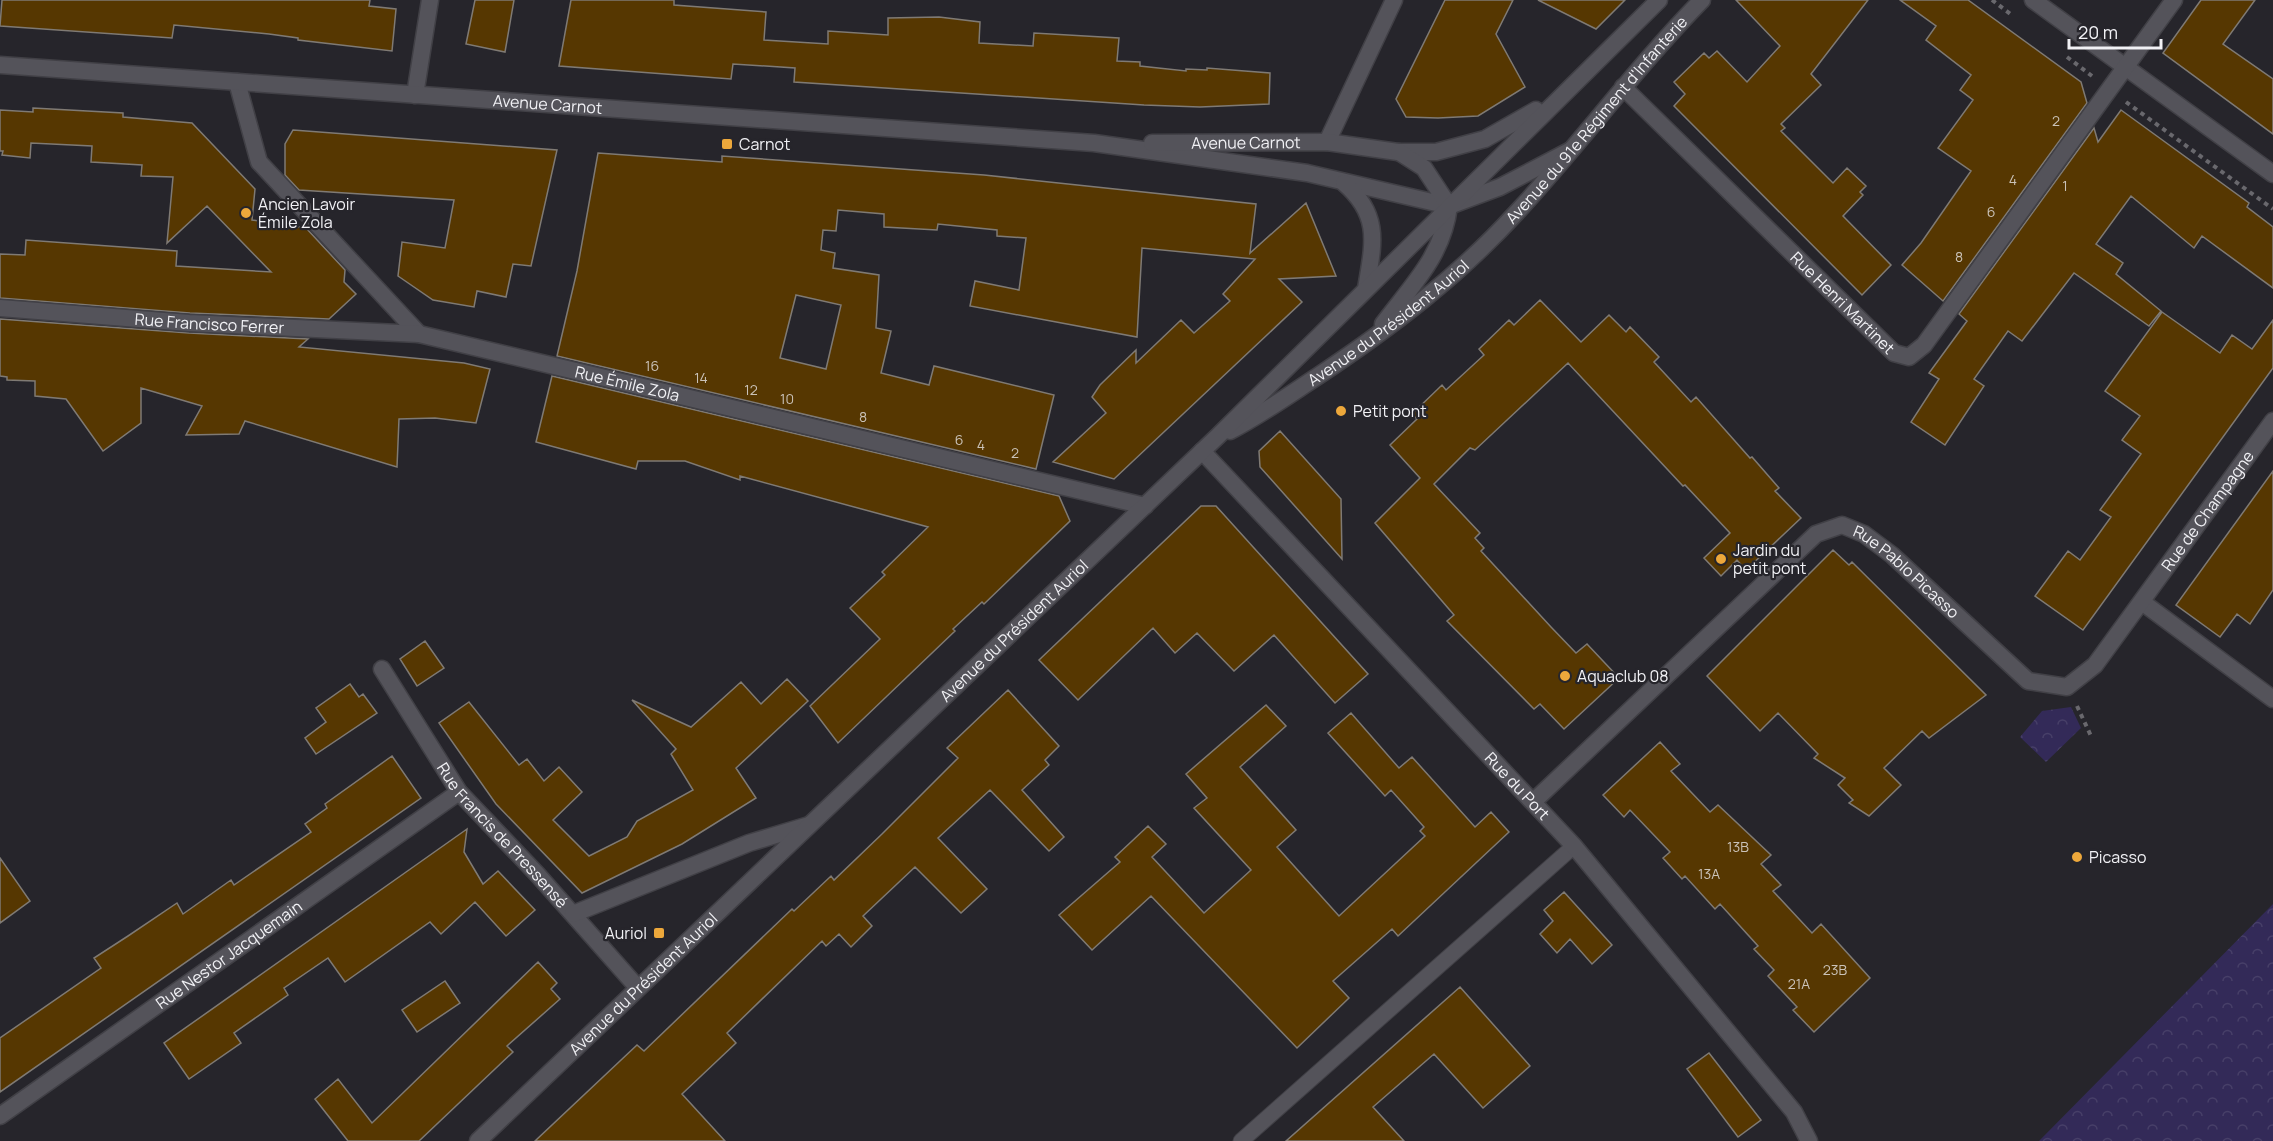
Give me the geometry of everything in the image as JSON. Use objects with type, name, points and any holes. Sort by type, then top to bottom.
[{"type":"street","points":[[414,95],[430,0]]},
{"type":"street","points":[[1327,142],[1394,0]]},
{"type":"street","name":"Avenue du 91e Régiment d'Infanterie","points":[[1449,206],[1659,0]]},
{"type":"street","name":"Avenue du 91e Régiment d'Infanterie","points":[[1491,238],[1571,150],[1662,40],[1702,0]]},
{"type":"street","points":[[2033,0],[2273,174]]},
{"type":"street","name":"Rue Henri Martinet","points":[[1623,87],[1894,354],[1909,357],[1924,345],[2174,0]]},
{"type":"street","name":"Avenue Carnot","points":[[0,65],[1094,144],[1306,173],[1449,206]]},
{"type":"street","points":[[237,82],[259,162],[419,334]]},
{"type":"street","name":"Avenue Carnot","points":[[1094,144],[1327,142],[1398,152],[1436,152],[1485,139],[1556,100]]},
{"type":"street","points":[[1370,340],[1436,254],[1447,225],[1449,206],[1500,187],[1571,150]]},
{"type":"street","name":"Avenue Carnot","points":[[1398,152],[1425,168],[1449,206]]},
{"type":"street","points":[[1344,182],[1359,196],[1374,235],[1366,289]]},
{"type":"street","name":"Avenue du Président Auriol","points":[[478,1141],[1218,436],[1449,206]]},
{"type":"street","name":"Avenue du Président Auriol","points":[[1218,436],[1254,419],[1370,340],[1421,303],[1491,238]]},
{"type":"street","name":"Rue Francisco Ferrer","points":[[0,308],[189,322],[419,334]]},
{"type":"street","name":"Rue Émile Zola","points":[[419,334],[1145,506]]},
{"type":"street","name":"Rue de Champagne","points":[[2142,602],[2273,421]]},
{"type":"street","name":"Rue du Port","points":[[1202,451],[1574,846],[1794,1112],[1809,1141]]},
{"type":"street","name":"Rue Pablo Picasso","points":[[1534,801],[1816,534],[1842,525],[1864,534],[1892,555],[2028,681],[2067,687]]},
{"type":"street","points":[[2067,687],[2096,665],[2142,602],[2273,699]]},
{"type":"street","name":"Rue Francis de Pressensé","points":[[382,669],[459,792],[573,914],[638,988]]},
{"type":"street","name":"Rue Nestor Jacquemain","points":[[0,1116],[459,792]]},
{"type":"street","name":"Avenue du Président Auriol","points":[[573,914],[749,843],[809,825]]},
{"type":"lane","points":[[1241,1141],[1574,846]]},
{"type":"path","points":[[1992,0],[2019,21]]},
{"type":"path","points":[[2064,55],[2273,209]]},
{"type":"path","points":[[2067,687],[2091,736]]},
{"type":"green space","points":[[2071,707],[2081,728],[2046,762],[2020,737],[2042,711]]},
{"type":"green space","points":[[2273,904],[2273,1141],[2039,1141]]},
{"type":"building","points":[[2,0],[370,0],[369,6],[396,9],[392,51],[298,40],[298,38],[269,34],[174,25],[172,38],[0,26]]},
{"type":"building","points":[[475,0],[514,0],[505,52],[466,44]]},
{"type":"building","points":[[571,0],[674,0],[674,5],[766,12],[764,40],[828,44],[828,31],[888,35],[888,18],[939,17],[980,22],[979,43],[1033,46],[1034,33],[1119,38],[1117,61],[1140,62],[1140,66],[1186,71],[1186,69],[1207,70],[1207,68],[1270,73],[1269,104],[1200,107],[1144,105],[794,82],[795,68],[733,64],[731,79],[559,66]]},
{"type":"building","points":[[1445,0],[1513,0],[1496,34],[1525,87],[1478,116],[1406,117],[1396,99]]},
{"type":"building","points":[[1538,0],[1625,0],[1596,29]]},
{"type":"building","points":[[1736,0],[1868,0],[1811,74],[1821,85],[1781,124],[1785,128],[1781,131],[1833,183],[1847,168],[1866,186],[1860,192],[1863,195],[1843,216],[1891,265],[1862,295],[1674,106],[1685,94],[1674,82],[1704,53],[1709,58],[1717,51],[1747,82],[1780,46]]},
{"type":"building","points":[[1900,0],[1968,0],[2081,82],[2087,103],[1943,301],[1902,265],[1921,243],[1971,171],[1938,148],[1973,100],[1960,90],[1971,75],[1926,40],[1936,26]]},
{"type":"building","points":[[2201,0],[2255,0],[2223,44],[2273,79],[2273,134],[2163,53]]},
{"type":"building","points":[[33,108],[123,113],[123,117],[192,123],[255,189],[252,220],[306,228],[345,270],[344,282],[356,294],[329,319],[190,313],[0,298],[0,254],[25,255],[26,240],[177,251],[176,266],[271,272],[207,206],[167,243],[173,177],[141,176],[142,165],[91,162],[92,146],[31,143],[30,158],[2,155],[3,151],[0,151],[0,110],[33,112]]},
{"type":"building","points":[[2121,110],[2249,203],[2247,207],[2273,227],[2273,288],[2202,236],[2194,248],[2131,196],[2096,244],[2123,263],[2116,274],[2161,311],[2149,326],[2074,273],[2022,341],[2008,331],[1974,379],[1984,386],[1945,445],[1911,422],[1939,379],[1929,373],[1967,321],[1959,314],[2094,128],[2098,142]]},
{"type":"building","points":[[293,130],[557,150],[531,266],[513,264],[506,297],[477,291],[474,307],[433,300],[398,276],[402,242],[445,248],[454,200],[299,190],[285,175],[285,144]]},
{"type":"building","points":[[598,153],[722,162],[722,156],[984,175],[1256,204],[1250,253],[1306,203],[1336,276],[1279,279],[1302,302],[1114,479],[1053,462],[1106,413],[1092,397],[1100,385],[1136,350],[1136,363],[1181,320],[1194,333],[1230,301],[1223,294],[1255,259],[1142,248],[1137,337],[970,306],[975,281],[1019,290],[1026,238],[997,236],[997,230],[938,224],[937,230],[884,227],[884,214],[838,210],[836,231],[823,230],[821,250],[835,253],[833,268],[879,275],[876,328],[891,331],[881,373],[929,385],[934,366],[1054,395],[1036,469],[557,356],[577,271]],"holes":[[[796,295],[841,305],[826,369],[780,358]]]},
{"type":"building","points":[[1540,300],[1581,342],[1609,315],[1626,332],[1630,327],[1659,357],[1654,362],[1691,402],[1696,397],[1779,488],[1775,491],[1801,518],[1746,570],[1737,560],[1721,576],[1704,558],[1730,533],[1568,363],[1475,450],[1470,448],[1434,484],[1480,533],[1475,538],[1484,548],[1481,551],[1551,627],[1576,653],[1587,644],[1619,678],[1564,729],[1540,704],[1534,709],[1447,621],[1454,615],[1375,523],[1420,478],[1390,445],[1417,419],[1412,414],[1442,385],[1446,390],[1484,355],[1479,349],[1509,320],[1514,325]]},
{"type":"building","points":[[2162,312],[2220,353],[2232,335],[2252,349],[2273,320],[2273,368],[2083,630],[2035,596],[2068,551],[2080,560],[2111,517],[2100,510],[2141,454],[2122,440],[2140,416],[2105,391]]},
{"type":"building","points":[[0,319],[308,339],[299,347],[464,363],[490,369],[476,423],[435,418],[399,419],[397,467],[245,421],[239,434],[186,435],[202,406],[141,388],[141,423],[103,451],[66,399],[35,396],[35,381],[7,380],[7,377],[0,376]]},
{"type":"building","points":[[552,376],[1059,496],[1070,521],[984,604],[982,602],[953,629],[955,631],[838,743],[810,706],[880,639],[850,608],[885,575],[882,572],[928,527],[740,476],[740,480],[685,461],[638,461],[636,469],[536,442]]},
{"type":"building","points":[[1280,431],[1341,499],[1342,559],[1260,467],[1259,451]]},
{"type":"building","points":[[2273,471],[2273,590],[2250,624],[2237,614],[2220,637],[2176,605]]},
{"type":"building","points":[[1201,506],[1216,506],[1368,674],[1335,703],[1274,635],[1234,671],[1197,633],[1175,653],[1153,628],[1078,700],[1039,660]]},
{"type":"building","points":[[1833,550],[1849,565],[1852,562],[1986,695],[1929,738],[1922,731],[1884,768],[1901,785],[1869,816],[1849,803],[1853,800],[1838,785],[1845,778],[1814,758],[1818,754],[1778,713],[1760,731],[1707,676]]},
{"type":"building","points":[[425,641],[444,668],[417,686],[400,659]]},
{"type":"building","points":[[787,679],[808,701],[736,768],[756,798],[682,844],[582,893],[496,804],[439,723],[469,702],[519,765],[527,759],[544,781],[559,767],[582,792],[553,820],[589,856],[627,837],[637,821],[693,790],[671,754],[676,749],[632,700],[691,727],[741,682],[761,704]]},
{"type":"building","points":[[350,684],[359,697],[363,694],[377,713],[316,754],[305,738],[326,722],[316,708]]},
{"type":"building","points":[[1008,690],[1059,746],[1045,760],[1049,765],[1022,790],[1064,837],[1049,851],[990,790],[938,838],[987,889],[961,913],[915,867],[863,916],[872,926],[851,947],[839,934],[826,946],[822,941],[727,1033],[736,1043],[682,1094],[725,1141],[535,1141],[637,1045],[644,1051],[792,909],[794,911],[831,876],[834,880],[958,758],[947,748]]},
{"type":"building","points":[[1266,705],[1286,726],[1240,767],[1296,830],[1277,847],[1339,916],[1425,836],[1420,831],[1424,827],[1391,790],[1385,796],[1328,733],[1351,713],[1399,768],[1412,757],[1475,827],[1491,812],[1509,832],[1398,936],[1392,929],[1333,981],[1349,998],[1297,1048],[1151,896],[1092,950],[1059,915],[1120,862],[1115,857],[1148,826],[1166,844],[1152,857],[1204,913],[1251,870],[1194,808],[1207,798],[1186,774]]},
{"type":"building","points":[[1660,742],[1680,764],[1671,771],[1710,812],[1718,805],[1771,855],[1761,864],[1781,885],[1773,891],[1812,933],[1821,924],[1870,978],[1814,1032],[1793,1010],[1797,1007],[1768,976],[1774,970],[1754,949],[1758,946],[1720,904],[1715,909],[1685,876],[1682,879],[1663,858],[1670,852],[1630,810],[1624,817],[1603,795]]},
{"type":"building","points":[[392,756],[421,798],[0,1092],[0,1038],[101,968],[94,958],[177,903],[183,914],[231,880],[234,885],[311,832],[305,824],[327,808],[325,804]]},
{"type":"building","points":[[467,829],[464,852],[483,884],[498,871],[535,910],[506,936],[475,902],[441,934],[430,922],[345,982],[328,958],[284,988],[288,995],[234,1033],[241,1043],[189,1079],[164,1043]]},
{"type":"building","points":[[0,858],[30,901],[0,923]]},
{"type":"building","points":[[1564,892],[1612,945],[1592,964],[1570,939],[1557,953],[1540,934],[1553,921],[1544,910]]},
{"type":"building","points":[[538,962],[557,983],[551,989],[560,999],[507,1046],[513,1052],[419,1141],[348,1141],[315,1099],[338,1079],[372,1123]]},
{"type":"building","points":[[445,981],[460,1003],[417,1032],[402,1010]]},
{"type":"building","points":[[1460,987],[1530,1066],[1483,1108],[1434,1054],[1373,1107],[1404,1141],[1286,1141]]},
{"type":"building","points":[[1709,1053],[1761,1120],[1738,1137],[1687,1069]]},
{"type":"place","name":"Carnot","points":[[727,144]]},
{"type":"place","name":"Ancien Lavoir Émile Zola","points":[[246,213]]},
{"type":"place","name":"Petit pont","points":[[1341,411]]},
{"type":"place","name":"Jardin du petit pont","points":[[1721,559]]},
{"type":"place","name":"Aquaclub 08","points":[[1565,676]]},
{"type":"place","name":"Picasso","points":[[2077,857]]},
{"type":"place","name":"Auriol","points":[[659,933]]}]
